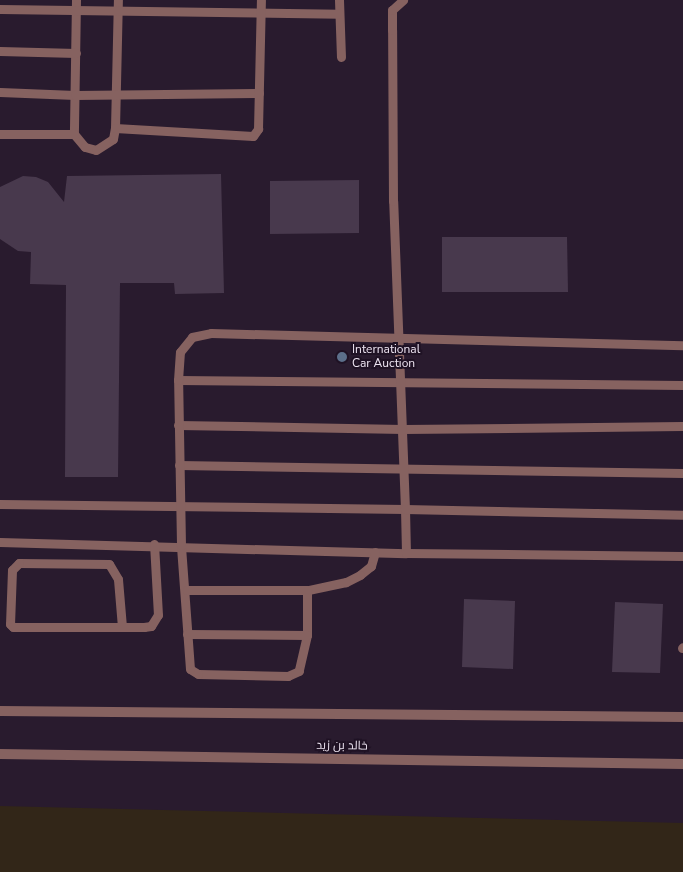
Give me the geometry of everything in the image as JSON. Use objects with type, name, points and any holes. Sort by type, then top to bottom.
[{"type":"street","points":[[0,712],[683,717]]},
{"type":"street","name":"خالد بن زيد","points":[[0,754],[683,764]]},
{"type":"lane","points":[[116,128],[253,136],[258,129],[261,0]]},
{"type":"lane","points":[[339,0],[341,57]]},
{"type":"lane","points":[[403,0],[392,10],[392,30],[393,201],[401,340],[406,553]]},
{"type":"lane","points":[[76,4],[74,134],[85,147],[96,150],[113,138],[116,128],[118,4]]},
{"type":"lane","points":[[0,9],[76,4],[118,4],[340,14]]},
{"type":"lane","points":[[0,51],[76,53]]},
{"type":"lane","points":[[0,92],[75,95],[259,93]]},
{"type":"lane","points":[[0,134],[74,134]]},
{"type":"lane","points":[[307,590],[307,635],[302,666],[288,676],[198,674],[188,660],[187,590],[181,545],[178,380],[180,352],[192,337],[211,333],[401,340],[683,345]]},
{"type":"lane","points":[[178,380],[683,385]]},
{"type":"lane","points":[[178,425],[403,429],[683,426]]},
{"type":"lane","points":[[179,464],[683,473]]},
{"type":"lane","points":[[0,504],[405,509],[683,515]]},
{"type":"lane","points":[[0,542],[154,544],[406,553],[683,556]]},
{"type":"lane","points":[[122,627],[118,579],[109,564],[19,563],[12,570],[10,624],[13,627],[122,627],[156,622],[154,544]]},
{"type":"lane","points":[[187,590],[307,590],[346,582],[360,575],[371,566],[375,552]]},
{"type":"lane","points":[[187,634],[307,635]]},
{"type":"shaded area","points":[[0,806],[683,823],[683,872],[0,872]]},
{"type":"building","points":[[221,174],[224,293],[175,294],[174,283],[120,283],[118,477],[65,477],[66,285],[30,284],[31,252],[18,251],[0,239],[0,187],[23,176],[36,177],[48,182],[64,202],[67,176]]},
{"type":"building","points":[[359,180],[359,233],[270,234],[270,181]]},
{"type":"building","points":[[442,237],[567,237],[568,292],[442,292]]},
{"type":"building","points":[[464,599],[515,601],[513,669],[462,667]]},
{"type":"building","points":[[615,602],[663,604],[660,673],[612,672]]},
{"type":"place","name":"International Car Auction","points":[[342,357]]}]
